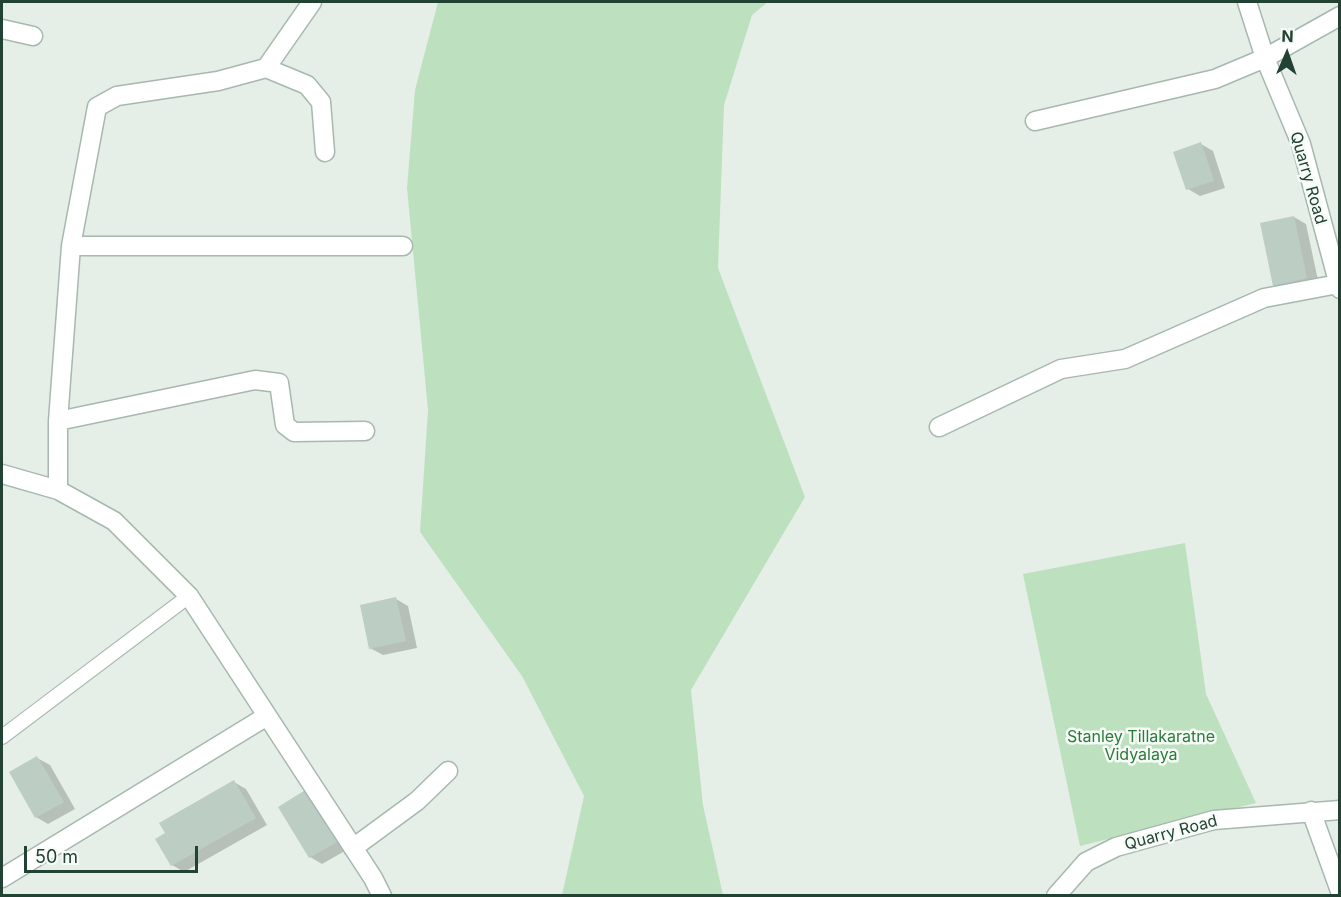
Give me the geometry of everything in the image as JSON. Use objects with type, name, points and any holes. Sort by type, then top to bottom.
[{"type":"street","points":[[266,68],[312,2]]},
{"type":"street","name":"Quarry Road","points":[[1247,2],[1265,58],[1301,144],[1339,287]]},
{"type":"street","points":[[1035,121],[1215,79],[1265,58],[1340,16]]},
{"type":"street","points":[[2,29],[33,36]]},
{"type":"street","points":[[58,490],[58,421],[71,246],[97,107],[117,96],[218,81],[266,68],[307,85],[321,102],[325,152]]},
{"type":"street","points":[[71,246],[403,246]]},
{"type":"street","points":[[939,427],[1061,369],[1125,358],[1264,298],[1339,287]]},
{"type":"street","points":[[58,421],[255,380],[279,382],[285,425],[294,432],[365,431]]},
{"type":"street","points":[[2,474],[58,490],[114,521],[189,596],[373,878],[382,896]]},
{"type":"street","points":[[2,878],[267,716]]},
{"type":"street","points":[[353,848],[417,801],[448,771]]},
{"type":"street","name":"Quarry Road","points":[[1056,896],[1086,862],[1116,847],[1214,820],[1340,810]]},
{"type":"street","points":[[1311,811],[1340,891]]},
{"type":"lane","points":[[2,737],[189,596]]},
{"type":"green space","points":[[438,2],[768,2],[752,15],[724,105],[718,268],[805,497],[691,690],[703,805],[723,895],[562,895],[584,796],[522,676],[420,532],[428,410],[407,188],[415,90]]},
{"type":"green space","name":"Stanley Tillakaratne Vidyalaya","points":[[1185,543],[1206,694],[1256,803],[1080,846],[1023,574]]},
{"type":"building","points":[[1201,142],[1214,181],[1186,190],[1173,152]]},
{"type":"building","points":[[1294,216],[1307,278],[1273,286],[1260,223]]},
{"type":"building","points":[[396,597],[406,641],[369,649],[360,605]]},
{"type":"building","points":[[37,756],[64,802],[35,818],[9,772]]},
{"type":"building","points":[[234,780],[256,818],[171,866],[155,839],[165,833],[159,823]]},
{"type":"building","points":[[307,789],[339,841],[309,858],[278,807]]}]
